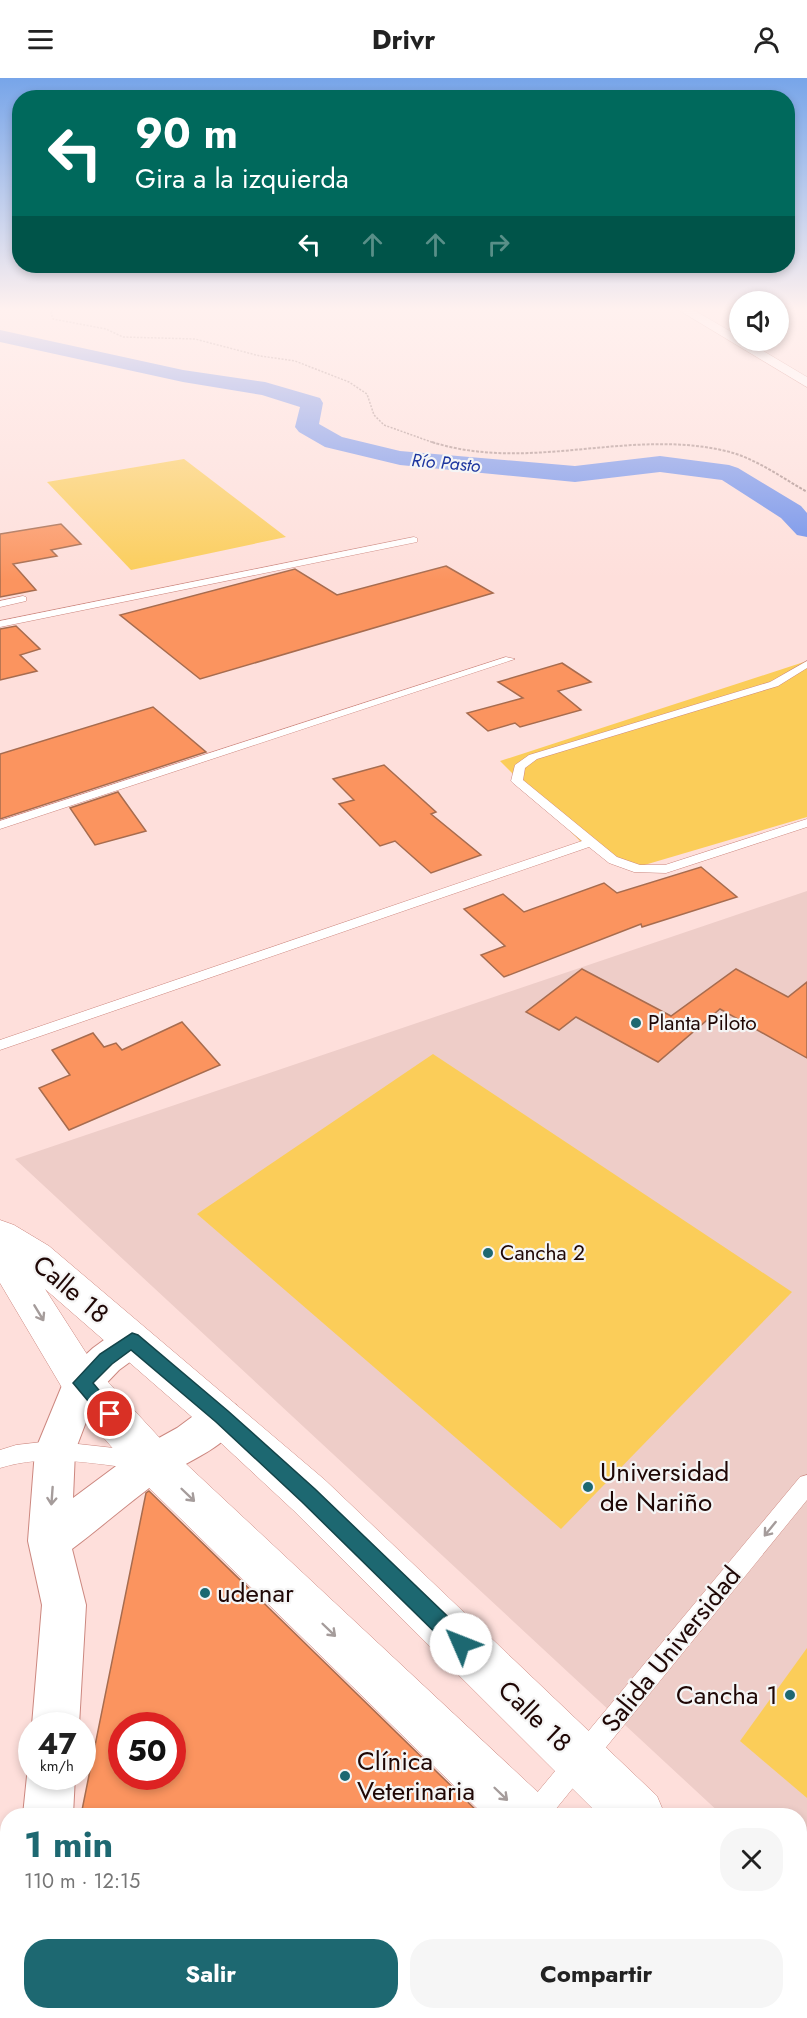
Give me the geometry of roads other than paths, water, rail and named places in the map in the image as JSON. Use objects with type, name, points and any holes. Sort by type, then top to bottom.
[{"type":"main road","name":"Calle 18","points":[[3,1257],[35,1257],[222,1417],[309,1496],[631,1808]]},
{"type":"main road","name":"Calle 18","points":[[3,1257],[82,1383],[153,1462],[516,1808]]},
{"type":"street","points":[[56,1712],[64,1605],[49,1541],[55,1451],[82,1383],[106,1359],[132,1340]]},
{"type":"street","points":[[49,1541],[153,1462],[191,1441],[222,1417]]},
{"type":"street","points":[[49,1808],[50,1790]]},
{"type":"lane","points":[[0,624],[414,540]]},
{"type":"lane","points":[[0,604],[22,599]]},
{"type":"lane","points":[[0,825],[510,659]]},
{"type":"lane","points":[[807,664],[774,684],[544,753],[519,767],[517,781],[613,861],[639,869],[653,870],[678,866],[807,823]]},
{"type":"lane","points":[[0,1045],[591,842]]},
{"type":"lane","points":[[0,1459],[13,1453],[55,1451],[153,1462]]},
{"type":"lane","name":"Salida Universidad","points":[[541,1808],[807,1484]]},
{"type":"waterway","name":"Río Pasto","points":[[300,400],[312,403],[307,427],[334,442],[400,458],[575,474],[660,464],[729,473],[791,512],[807,529]]},
{"type":"place","name":"Planta Piloto","points":[[636,1023]]},
{"type":"place","name":"Cancha 2","points":[[488,1253]]},
{"type":"place","name":"Universidad de Nariño","points":[[588,1487]]},
{"type":"place","name":"udenar","points":[[205,1593]]},
{"type":"place","name":"Cancha 1","points":[[790,1695]]},
{"type":"place","name":"Clínica Veterinaria","points":[[345,1776]]}]
